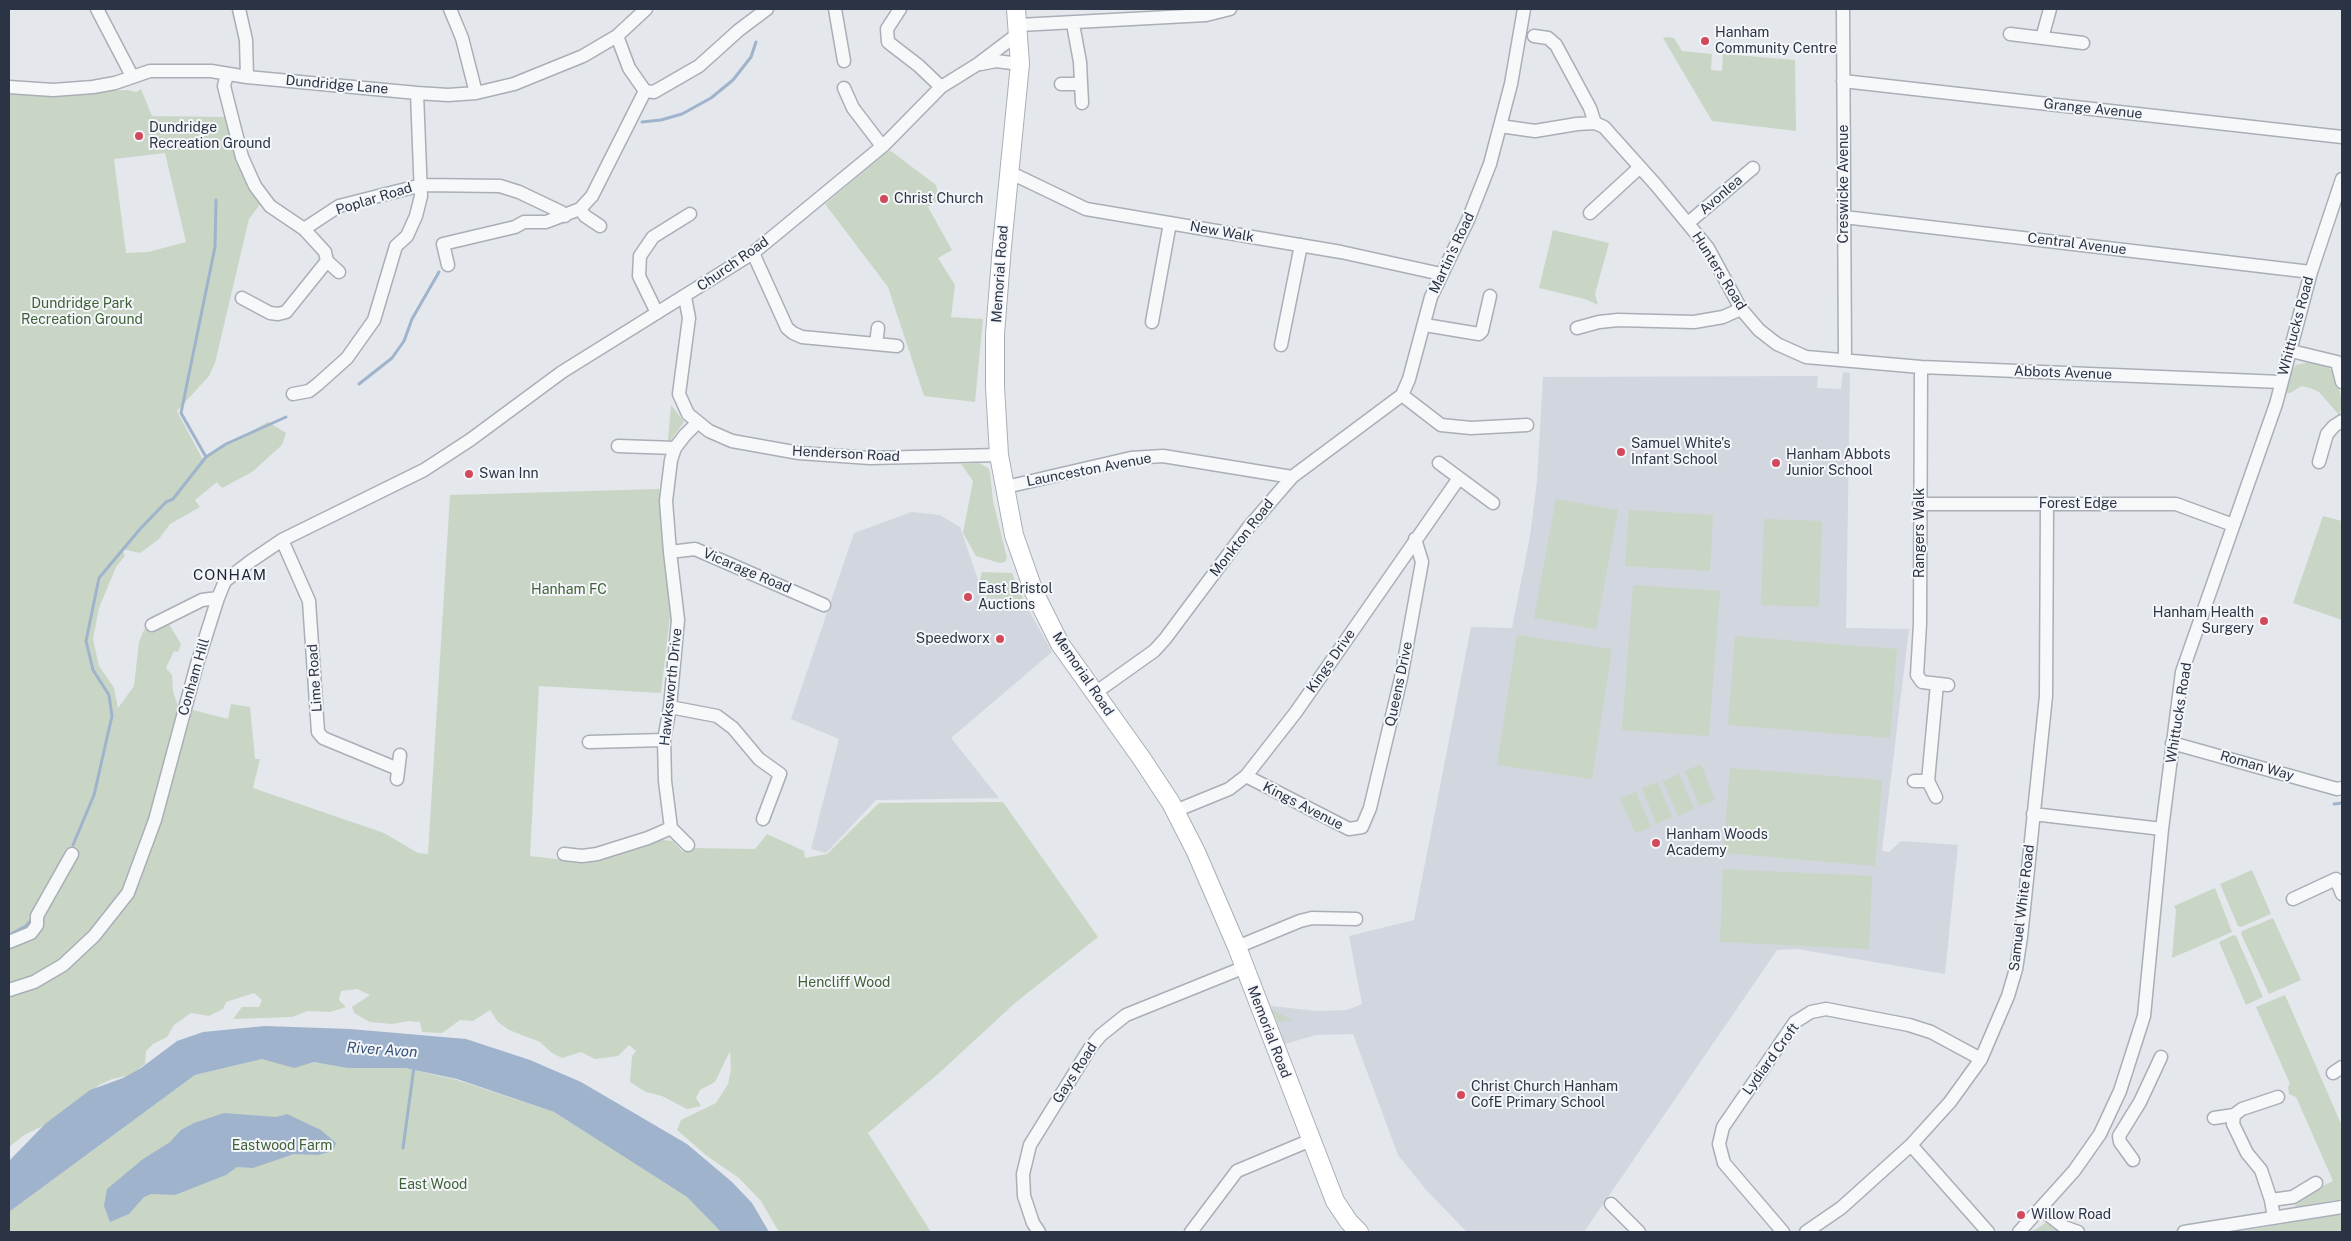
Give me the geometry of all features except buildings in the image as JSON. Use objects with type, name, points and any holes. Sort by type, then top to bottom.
[{"type":"street","points":[[97,9],[132,76]]},
{"type":"street","points":[[239,9],[246,40],[247,77]]},
{"type":"street","points":[[450,9],[462,38],[476,93]]},
{"type":"street","name":"Dundridge Lane","points":[[9,87],[53,90],[94,87],[115,84],[132,76],[150,71],[211,72],[417,93],[448,95],[476,93],[514,84],[583,56],[617,36],[646,9]]},
{"type":"street","points":[[617,36],[629,68],[645,91],[654,92],[699,66],[739,30],[767,9]]},
{"type":"street","points":[[835,9],[844,62]]},
{"type":"street","points":[[900,9],[887,29],[888,42],[919,66],[941,88]]},
{"type":"street","points":[[1018,22],[1073,24],[1206,15],[1230,9]]},
{"type":"street","name":"Martin's Road","points":[[1402,395],[1425,325],[1431,297],[1468,220],[1490,164],[1511,84],[1524,9]]},
{"type":"street","name":"Creswicke Avenue","points":[[1844,9],[1845,360]]},
{"type":"street","points":[[2042,38],[2050,9]]},
{"type":"street","name":"Church Road","points":[[470,440],[562,372],[753,253],[882,146],[941,88],[978,64],[1018,22]]},
{"type":"street","name":"Memorial Road","points":[[1018,22],[1020,64],[1008,172],[995,334],[995,387],[999,455],[1014,535],[1034,592],[1060,644],[1142,759],[1175,811],[1218,899],[1335,1201],[1349,1222],[1359,1232]]},
{"type":"street","points":[[1073,24],[1080,62],[1082,103]]},
{"type":"street","points":[[2010,34],[2083,43]]},
{"type":"street","points":[[1500,126],[1535,131],[1594,123],[1590,108],[1556,45],[1548,38],[1534,36]]},
{"type":"street","name":"Church Road","points":[[978,64],[996,61],[1020,64]]},
{"type":"street","points":[[227,74],[224,86],[239,149],[255,186],[270,206],[304,229],[325,252],[327,261],[339,272]]},
{"type":"street","name":"Grange Avenue","points":[[1843,81],[2342,137]]},
{"type":"street","points":[[1061,84],[1081,84]]},
{"type":"street","points":[[844,88],[853,108],[882,146]]},
{"type":"street","points":[[448,265],[443,244],[515,227],[524,222],[546,222],[580,209],[592,196],[645,91]]},
{"type":"street","points":[[293,394],[309,391],[347,358],[374,320],[396,246],[406,236],[416,216],[422,185],[417,93]]},
{"type":"street","name":"Hunters Road","points":[[1594,123],[1604,127],[1688,223],[1718,264],[1740,309],[1759,330],[1791,351],[1806,357],[1845,360]]},
{"type":"street","points":[[1590,213],[1640,167]]},
{"type":"street","name":"Avonlea","points":[[1688,223],[1753,168]]},
{"type":"street","name":"New Walk","points":[[1008,172],[1079,206],[1302,246],[1441,274]]},
{"type":"street","name":"Whittucks Road","points":[[2019,1232],[2042,1209],[2074,1171],[2100,1134],[2120,1091],[2144,1016],[2162,829],[2182,672],[2276,404],[2310,272],[2342,182]]},
{"type":"street","name":"Poplar Road","points":[[304,229],[339,206],[422,185],[500,186],[519,192],[561,212],[565,216]]},
{"type":"street","points":[[580,209],[585,216],[600,226]]},
{"type":"street","points":[[657,313],[639,276],[640,256],[653,237],[690,214]]},
{"type":"street","name":"Central Avenue","points":[[1844,217],[2310,272]]},
{"type":"street","points":[[1152,322],[1170,223]]},
{"type":"street","points":[[1281,346],[1302,246]]},
{"type":"street","points":[[753,253],[787,328],[793,333],[802,337],[897,346]]},
{"type":"street","points":[[242,298],[270,313],[286,312],[327,261]]},
{"type":"street","points":[[1425,325],[1476,334],[1482,331],[1490,296]]},
{"type":"street","points":[[670,552],[666,501],[671,460],[675,448],[698,423],[688,414],[679,394],[689,318],[685,297]]},
{"type":"street","points":[[1577,328],[1598,322],[1618,320],[1694,322],[1723,317],[1740,309]]},
{"type":"street","points":[[876,344],[878,328]]},
{"type":"street","points":[[2291,351],[2340,360],[2342,382]]},
{"type":"street","name":"Abbots Avenue","points":[[1845,360],[1921,367],[2281,382]]},
{"type":"street","name":"Rangers Walk","points":[[1921,367],[1920,624],[1917,675],[1922,682],[1942,685],[1928,781]]},
{"type":"street","points":[[1402,395],[1441,426],[1471,428],[1527,425]]},
{"type":"street","name":"Monkton Road","points":[[1095,693],[1154,650],[1165,639],[1248,528],[1292,477],[1402,395]]},
{"type":"street","points":[[2320,462],[2327,434],[2342,421]]},
{"type":"street","name":"Henderson Road","points":[[698,423],[732,441],[799,453],[870,458],[999,455]]},
{"type":"street","name":"Conham Hill","points":[[9,990],[34,982],[63,965],[94,936],[128,893],[155,820],[197,664],[225,581],[282,540],[409,478],[470,440]]},
{"type":"street","points":[[626,450],[675,448]]},
{"type":"street","name":"Launceston Avenue","points":[[1006,487],[1131,458],[1163,456],[1292,477]]},
{"type":"street","points":[[1439,463],[1493,503]]},
{"type":"street","name":"Kings Drive","points":[[1175,811],[1229,789],[1246,776],[1296,712],[1459,478]]},
{"type":"street","name":"Samuel White Road","points":[[1806,1232],[1841,1208],[1911,1145],[1950,1102],[1981,1059],[1998,1023],[2016,969],[2046,696],[2047,503]]},
{"type":"street","name":"Forest Edge","points":[[1919,504],[2176,504],[2233,525]]},
{"type":"street","name":"Queens Drive","points":[[1362,827],[1370,808],[1401,678],[1422,562],[1415,539]]},
{"type":"street","name":"Lime Road","points":[[282,540],[309,601],[318,732],[323,738],[397,774],[400,755]]},
{"type":"street","name":"Vicarage Road","points":[[670,552],[695,549],[824,605]]},
{"type":"street","name":"Hawksworth Drive","points":[[670,552],[678,620],[670,707],[664,740],[670,828]]},
{"type":"street","points":[[152,625],[202,600],[218,598]]},
{"type":"street","points":[[670,707],[717,716],[733,728],[759,759],[780,774],[763,819]]},
{"type":"street","points":[[589,742],[664,740]]},
{"type":"street","name":"Roman Way","points":[[2172,742],[2330,787],[2342,788]]},
{"type":"street","name":"Kings Avenue","points":[[1246,776],[1348,829],[1362,827]]},
{"type":"street","points":[[1914,781],[1928,781],[1936,797]]},
{"type":"street","points":[[2033,814],[2162,829]]},
{"type":"street","points":[[564,854],[582,856],[597,854],[648,838],[670,828],[688,846]]},
{"type":"street","points":[[9,942],[31,933],[36,925],[37,916],[72,854]]},
{"type":"street","points":[[2294,899],[2336,880],[2342,894]]},
{"type":"street","points":[[1237,947],[1300,921],[1312,918],[1356,919]]},
{"type":"street","name":"Gays Road","points":[[1039,1232],[1034,1224],[1024,1196],[1023,1174],[1030,1145],[1090,1048],[1101,1035],[1126,1015],[1245,967]]},
{"type":"street","name":"Lydiard Croft","points":[[1783,1232],[1724,1162],[1719,1144],[1723,1127],[1795,1022],[1811,1012],[1826,1009],[1932,1032],[1981,1059]]},
{"type":"street","points":[[2133,1160],[2120,1142],[2119,1136],[2140,1102],[2161,1057]]},
{"type":"street","points":[[2120,1091],[2140,1102]]},
{"type":"street","points":[[2214,1118],[2234,1115],[2242,1109],[2278,1097]]},
{"type":"street","points":[[2234,1115],[2233,1124],[2238,1138],[2261,1170],[2271,1200],[2274,1218]]},
{"type":"street","points":[[1191,1232],[1237,1170],[1311,1140]]},
{"type":"street","points":[[1911,1145],[1988,1232]]},
{"type":"street","points":[[2271,1200],[2292,1197],[2316,1183]]},
{"type":"street","points":[[1611,1204],[1639,1232]]},
{"type":"street","points":[[2184,1232],[2342,1207]]},
{"type":"street","points":[[2042,1209],[2064,1227],[2078,1232]]},
{"type":"shaded area","name":"Hanham Woods Academy","points":[[1843,372],[1850,373],[1846,628],[1909,629],[1882,851],[1889,852],[1901,841],[1958,845],[1945,974],[1797,949],[1777,950],[1584,1232],[1467,1232],[1427,1191],[1398,1155],[1353,1034],[1316,1035],[1285,1044],[1271,1006],[1317,1011],[1347,1010],[1362,1004],[1349,936],[1414,920],[1471,627],[1512,628],[1530,536],[1537,481],[1543,377],[1818,376],[1817,388],[1841,389]]},
{"type":"shaded area","points":[[912,512],[940,515],[960,527],[979,583],[986,597],[1024,601],[1052,652],[951,738],[999,798],[876,800],[826,853],[811,849],[839,739],[791,719],[854,533]]},
{"type":"green space","points":[[1663,38],[1674,38],[1682,51],[1712,54],[1711,70],[1722,71],[1723,54],[1795,60],[1796,131],[1712,121]]},
{"type":"green space","name":"Hencliff Wood","points":[[141,89],[152,116],[228,117],[261,203],[249,219],[215,363],[209,376],[177,411],[202,458],[268,422],[286,433],[282,445],[252,472],[222,488],[217,482],[195,500],[200,507],[170,524],[159,539],[140,553],[122,549],[125,556],[116,567],[99,608],[93,639],[99,666],[114,688],[118,708],[134,686],[139,642],[149,622],[178,613],[169,624],[181,644],[178,652],[174,651],[166,668],[172,675],[173,691],[179,710],[189,709],[228,719],[231,704],[250,707],[255,759],[260,759],[253,788],[384,833],[418,853],[428,854],[450,495],[659,489],[670,616],[661,693],[539,686],[530,856],[573,861],[596,860],[662,840],[673,841],[683,852],[691,848],[755,849],[767,834],[804,851],[805,858],[827,854],[879,803],[1003,802],[1098,937],[1015,1003],[938,1074],[868,1133],[931,1232],[779,1232],[761,1201],[739,1178],[707,1156],[677,1130],[681,1120],[716,1103],[728,1084],[731,1069],[730,1051],[715,1082],[700,1090],[696,1098],[701,1106],[687,1109],[662,1096],[646,1092],[630,1082],[632,1056],[636,1051],[629,1045],[618,1056],[595,1059],[581,1052],[562,1058],[552,1053],[540,1042],[509,1030],[498,1022],[490,1010],[473,1021],[460,1020],[442,1033],[422,1032],[420,1022],[409,1021],[392,1024],[370,1022],[354,1013],[352,1007],[370,995],[357,989],[341,991],[339,1000],[346,1007],[330,1012],[307,1011],[292,1017],[233,1019],[242,1007],[259,1007],[262,1000],[254,993],[226,1002],[223,1009],[209,1016],[191,1013],[174,1025],[167,1037],[153,1044],[146,1051],[145,1064],[131,1075],[112,1079],[99,1085],[49,1123],[24,1135],[9,1147],[9,92],[61,93],[128,90],[136,92]],"holes":[[[165,153],[186,242],[148,252],[126,253],[114,159]]]},
{"type":"green space","points":[[891,151],[936,185],[939,200],[928,207],[952,250],[938,258],[955,285],[951,317],[983,319],[975,402],[924,396],[888,287],[825,204],[887,152]]},
{"type":"green space","points":[[1553,230],[1609,243],[1595,294],[1598,305],[1585,299],[1539,288]]},
{"type":"green space","points":[[2309,362],[2327,367],[2335,372],[2342,407],[2339,415],[2319,392],[2310,388],[2302,386],[2290,393],[2286,393],[2292,370],[2296,365]]},
{"type":"green space","points":[[671,405],[684,422],[671,440],[668,440]]},
{"type":"green space","points":[[979,463],[988,468],[990,472],[993,501],[1007,558],[1005,562],[1000,563],[976,556],[963,533],[973,481],[961,464]]},
{"type":"green space","points":[[1556,499],[1618,510],[1596,629],[1534,618]]},
{"type":"green space","points":[[1629,510],[1713,515],[1710,571],[1625,566]]},
{"type":"green space","points":[[2323,516],[2342,521],[2342,620],[2293,603]]},
{"type":"green space","points":[[1764,519],[1822,521],[1819,607],[1761,605]]},
{"type":"green space","points":[[982,572],[1012,573],[1024,601],[987,597],[979,583]]},
{"type":"green space","points":[[1633,585],[1720,591],[1709,736],[1622,730]]},
{"type":"green space","points":[[1517,635],[1612,649],[1592,779],[1497,765]]},
{"type":"green space","points":[[1735,636],[1897,649],[1890,738],[1728,725]]},
{"type":"green space","points":[[1701,764],[1715,800],[1699,806],[1685,771]]},
{"type":"green space","points":[[1730,768],[1882,780],[1875,866],[1723,853]]},
{"type":"green space","points":[[1679,774],[1694,809],[1678,816],[1663,781]]},
{"type":"green space","points":[[1658,782],[1672,817],[1656,824],[1642,788]]},
{"type":"green space","points":[[1636,792],[1651,827],[1635,833],[1620,798]]},
{"type":"green space","points":[[1723,869],[1872,876],[1869,949],[1720,942]]},
{"type":"green space","points":[[2252,870],[2271,914],[2241,927],[2238,926],[2220,884]]},
{"type":"green space","points":[[2215,888],[2232,932],[2172,958],[2176,910],[2174,906]]},
{"type":"green space","points":[[2273,918],[2301,980],[2269,994],[2241,934],[2242,931]]},
{"type":"green space","points":[[2234,935],[2263,997],[2246,1005],[2219,942]]},
{"type":"green space","points":[[2285,995],[2342,1126],[2342,1199],[2294,1207],[2307,1194],[2333,1181],[2296,1097],[2289,1094],[2288,1087],[2290,1084],[2256,1007]]},
{"type":"green space","points":[[1271,1009],[1292,1020],[1278,1022]]},
{"type":"green space","name":"Eastwood Farm","points":[[262,1059],[405,1068],[457,1080],[554,1112],[687,1197],[721,1232],[9,1232],[9,1212],[195,1075]]},
{"type":"green space","points":[[2342,1214],[2342,1232],[2237,1232]]},
{"type":"green space","points":[[2045,1223],[2051,1226],[2059,1232],[2032,1232]]},
{"type":"water","name":"River Avon","points":[[265,1026],[350,1029],[466,1039],[530,1060],[581,1082],[687,1144],[732,1182],[752,1203],[769,1232],[721,1232],[687,1197],[554,1112],[457,1079],[405,1068],[348,1068],[314,1062],[294,1068],[262,1059],[195,1075],[9,1212],[9,1161],[45,1124],[90,1090],[123,1078],[141,1068],[177,1041],[203,1032]]},
{"type":"water","points":[[224,1113],[276,1117],[287,1114],[321,1130],[336,1143],[333,1151],[318,1155],[294,1154],[253,1168],[237,1167],[226,1175],[175,1195],[151,1194],[144,1197],[129,1214],[110,1222],[104,1206],[107,1189],[143,1159],[170,1142],[181,1130],[194,1123]]},
{"type":"waterway","points":[[642,122],[661,120],[682,114],[711,98],[733,80],[751,57],[756,42]]},
{"type":"waterway","points":[[206,457],[181,413],[215,247],[216,200]]},
{"type":"waterway","points":[[359,384],[392,358],[404,341],[412,319],[439,272]]},
{"type":"waterway","points":[[73,845],[94,795],[112,716],[109,695],[93,670],[86,641],[99,578],[140,529],[166,502],[173,499],[206,457],[226,444],[286,417]]},
{"type":"waterway","points":[[2334,804],[2342,803]]},
{"type":"waterway","points":[[9,935],[26,926],[33,918]]},
{"type":"waterway","name":"River Avon","points":[[403,1148],[414,1067]]},
{"type":"place","name":"Hanham Community Centre","points":[[1705,41]]},
{"type":"place","name":"Dundridge Recreation Ground","points":[[139,136]]},
{"type":"place","name":"Christ Church","points":[[884,199]]},
{"type":"place","name":"Samuel White's Infant School","points":[[1621,452]]},
{"type":"place","name":"Hanham Abbots Junior School","points":[[1776,463]]},
{"type":"place","name":"Swan Inn","points":[[469,474]]},
{"type":"place","name":"East Bristol Auctions","points":[[968,597]]},
{"type":"place","name":"Hanham Health Surgery","points":[[2264,621]]},
{"type":"place","name":"Speedworx","points":[[1000,639]]},
{"type":"place","name":"Hanham Woods Academy","points":[[1656,843]]},
{"type":"place","name":"Christ Church Hanham CofE Primary School","points":[[1461,1095]]},
{"type":"place","name":"Willow Road","points":[[2021,1215]]},
{"type":"district","name":"CONHAM","points":[[230,575]]},
{"type":"park label","name":"Dundridge Park Recreation Ground","points":[[82,312]]},
{"type":"park label","name":"Hanham FC","points":[[569,590]]},
{"type":"park label","name":"East Wood","points":[[433,1185]]}]
